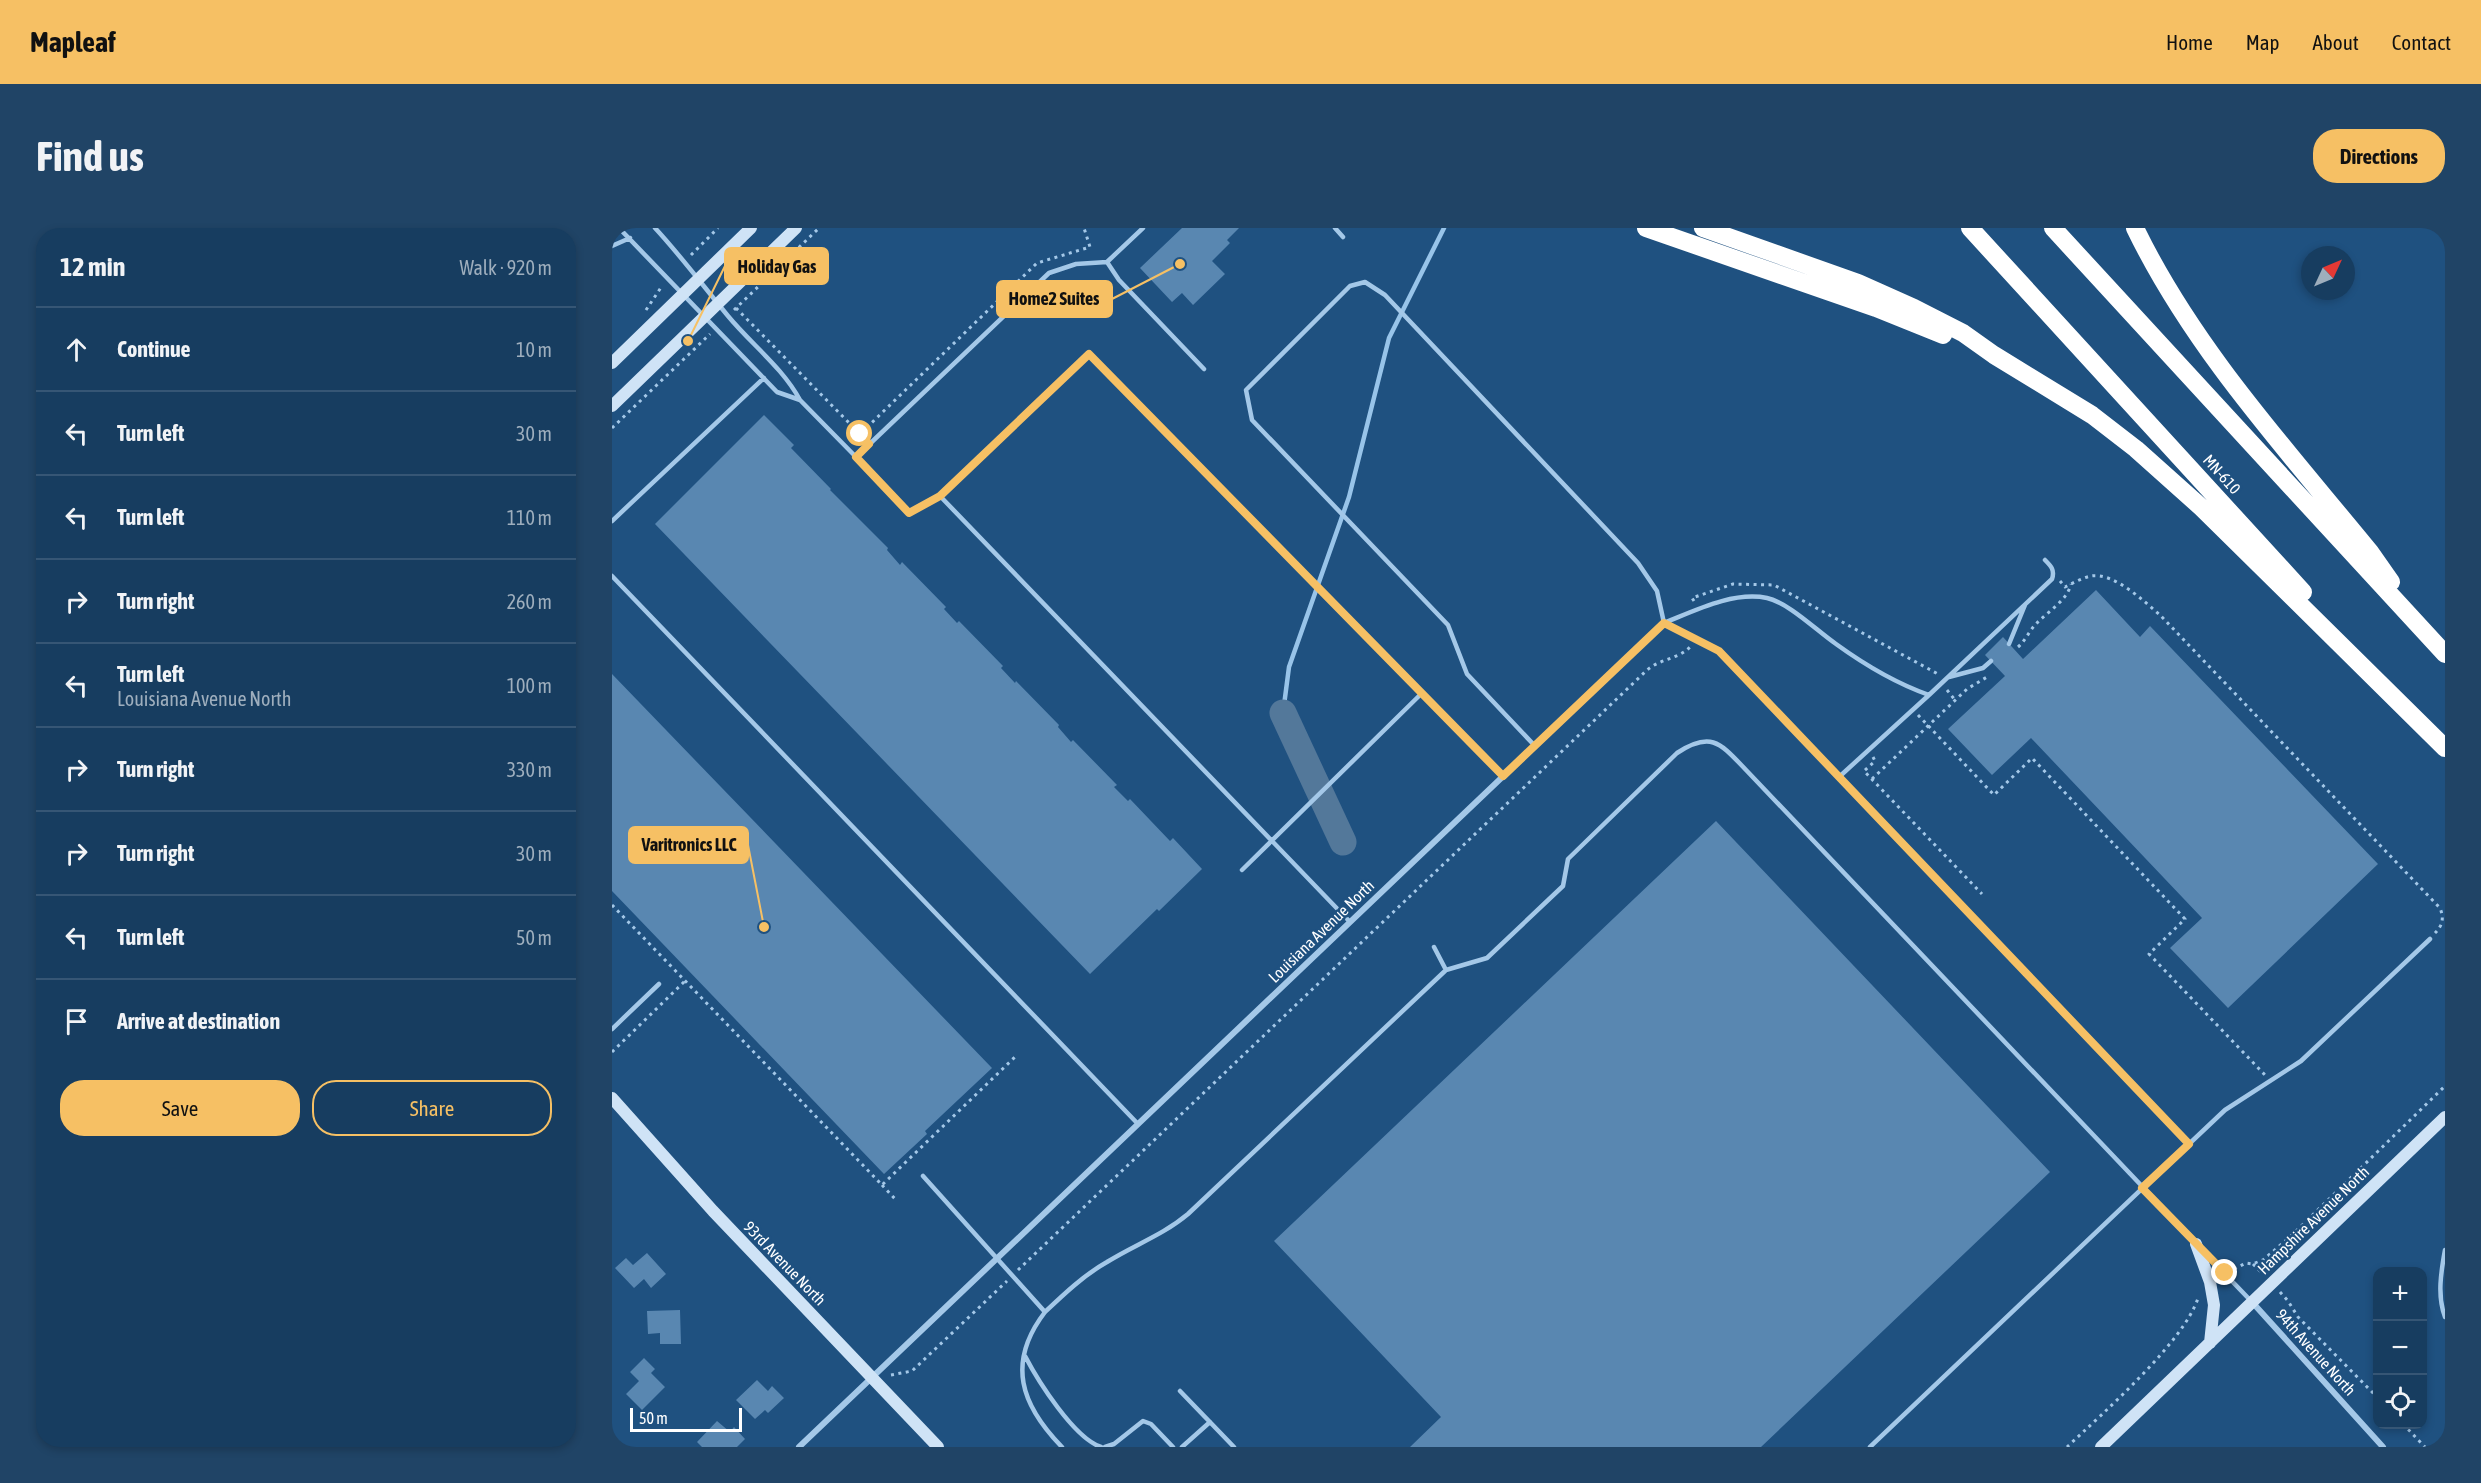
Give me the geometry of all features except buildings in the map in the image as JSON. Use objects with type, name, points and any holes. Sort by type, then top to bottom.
[{"type":"highway","points":[[1646,228],[1876,308],[1994,355]]},
{"type":"highway","points":[[1703,228],[1868,287],[1955,329],[2092,415],[2152,463],[2202,508],[2445,748]]},
{"type":"highway","name":"MN-610","points":[[1970,228],[2445,748]]},
{"type":"highway","points":[[2053,228],[2445,654]]},
{"type":"highway","points":[[2135,228],[2170,292],[2216,360],[2370,552],[2424,631]]},
{"type":"street","points":[[612,363],[751,228]]},
{"type":"street","points":[[612,406],[796,228]]},
{"type":"street","name":"Louisiana Avenue North","points":[[872,1378],[1664,623]]},
{"type":"street","name":"93rd Avenue North","points":[[612,1098],[713,1211],[938,1447]]},
{"type":"street","name":"Hampshire Avenue North","points":[[2101,1447],[2445,1118]]},
{"type":"street","points":[[2196,1244],[2210,1282],[2214,1305],[2210,1343]]},
{"type":"street","name":"94th Avenue North","points":[[2252,1302],[2384,1447]]},
{"type":"street","points":[[799,1447],[872,1378]]},
{"type":"lane","points":[[619,228],[777,392],[800,400]]},
{"type":"lane","points":[[655,228],[719,302],[728,316],[789,380],[800,400],[909,513],[940,496],[1089,354],[1503,776]]},
{"type":"lane","points":[[856,457],[1049,273],[1077,264],[1107,262],[1143,228]]},
{"type":"lane","points":[[1335,228],[1343,237]]},
{"type":"lane","points":[[612,246],[630,238]]},
{"type":"lane","points":[[1107,262],[1119,280],[1204,369]]},
{"type":"lane","points":[[1535,746],[1467,674],[1448,625],[1252,420],[1246,390],[1350,286],[1365,282],[1385,295],[1630,554],[1657,591],[1664,623]]},
{"type":"lane","points":[[612,521],[764,378]]},
{"type":"lane","points":[[940,496],[1350,922]]},
{"type":"lane","points":[[1839,777],[2052,579],[2054,574],[2051,566],[2045,560]]},
{"type":"lane","points":[[612,576],[1138,1124]]},
{"type":"lane","points":[[1664,623],[1698,610],[1745,597],[1768,598],[1791,611],[1872,669],[1929,695]]},
{"type":"lane","points":[[2009,644],[2026,603]]},
{"type":"lane","points":[[1664,623],[1719,651],[2189,1144]]},
{"type":"lane","points":[[1945,680],[1983,668],[1991,661]]},
{"type":"lane","points":[[1242,870],[1422,693]]},
{"type":"lane","points":[[1062,1447],[1044,1429],[1024,1393],[1024,1356],[1035,1324],[1045,1312],[1091,1272],[1120,1254],[1157,1236],[1180,1220],[1446,970],[1487,958],[1563,886],[1568,859],[1677,753],[1693,742],[1705,740],[1717,744],[1747,771],[2252,1302]]},
{"type":"lane","points":[[1870,1447],[2225,1110],[2301,1061],[2430,939]]},
{"type":"lane","points":[[1434,947],[1446,970]]},
{"type":"lane","points":[[612,1029],[658,984]]},
{"type":"lane","points":[[923,1176],[998,1258],[1011,1277],[1045,1312]]},
{"type":"lane","points":[[2445,1250],[2440,1286],[2441,1306],[2445,1317]]},
{"type":"lane","points":[[1024,1356],[1040,1384],[1067,1418],[1093,1444],[1103,1447],[1114,1444],[1143,1421],[1150,1424],[1173,1447]]},
{"type":"lane","points":[[1180,1391],[1234,1447]]},
{"type":"lane","points":[[1182,1447],[1210,1422]]},
{"type":"path","points":[[860,434],[1037,263],[1090,247],[1084,228]]},
{"type":"path","points":[[736,308],[869,444]]},
{"type":"path","points":[[2054,574],[2064,587],[2089,576],[2103,576],[2128,590],[2161,616],[2440,908],[2443,916],[2442,923],[2430,939]]},
{"type":"path","points":[[1698,610],[1692,598],[1704,592],[1733,584],[1774,585],[1936,671],[1945,680],[1955,700]]},
{"type":"path","points":[[2015,650],[2028,637],[2034,626],[2069,593],[2071,584]]},
{"type":"path","points":[[872,1378],[912,1371],[1646,670],[1660,661],[1678,657],[1686,652],[1696,639]]},
{"type":"path","points":[[1872,779],[1955,700],[1990,674]]},
{"type":"path","points":[[1912,710],[1994,795],[2032,758],[2184,919],[2149,954],[2270,1081]]},
{"type":"path","points":[[1869,750],[1875,761],[1864,771],[1982,894]]},
{"type":"path","points":[[612,905],[897,1201]]},
{"type":"path","points":[[612,1052],[685,981]]},
{"type":"path","points":[[882,1185],[1016,1056]]},
{"type":"path","points":[[2241,1265],[2263,1260],[2291,1236],[2445,1086]]},
{"type":"path","points":[[2067,1447],[2176,1336],[2190,1316],[2200,1289]]},
{"type":"path","points":[[2288,1301],[2298,1317],[2373,1393]]},
{"type":"path","points":[[2407,1429],[2425,1447]]},
{"type":"waterway","points":[[1283,713],[1289,667],[1349,497],[1389,338],[1444,228]]},
{"type":"waterway","points":[[1283,713],[1343,842]]},
{"type":"place","name":"Home2 Suites","points":[[1180,264]]},
{"type":"place","name":"Holiday Gas","points":[[688,341]]},
{"type":"place","name":"Varitronics LLC","points":[[764,927]]},
{"type":"route","points":[[860,434],[869,444],[856,457],[909,513],[940,496],[1089,354],[1503,776],[1664,623],[1719,651],[2189,1144],[2142,1188],[2225,1273]]}]
